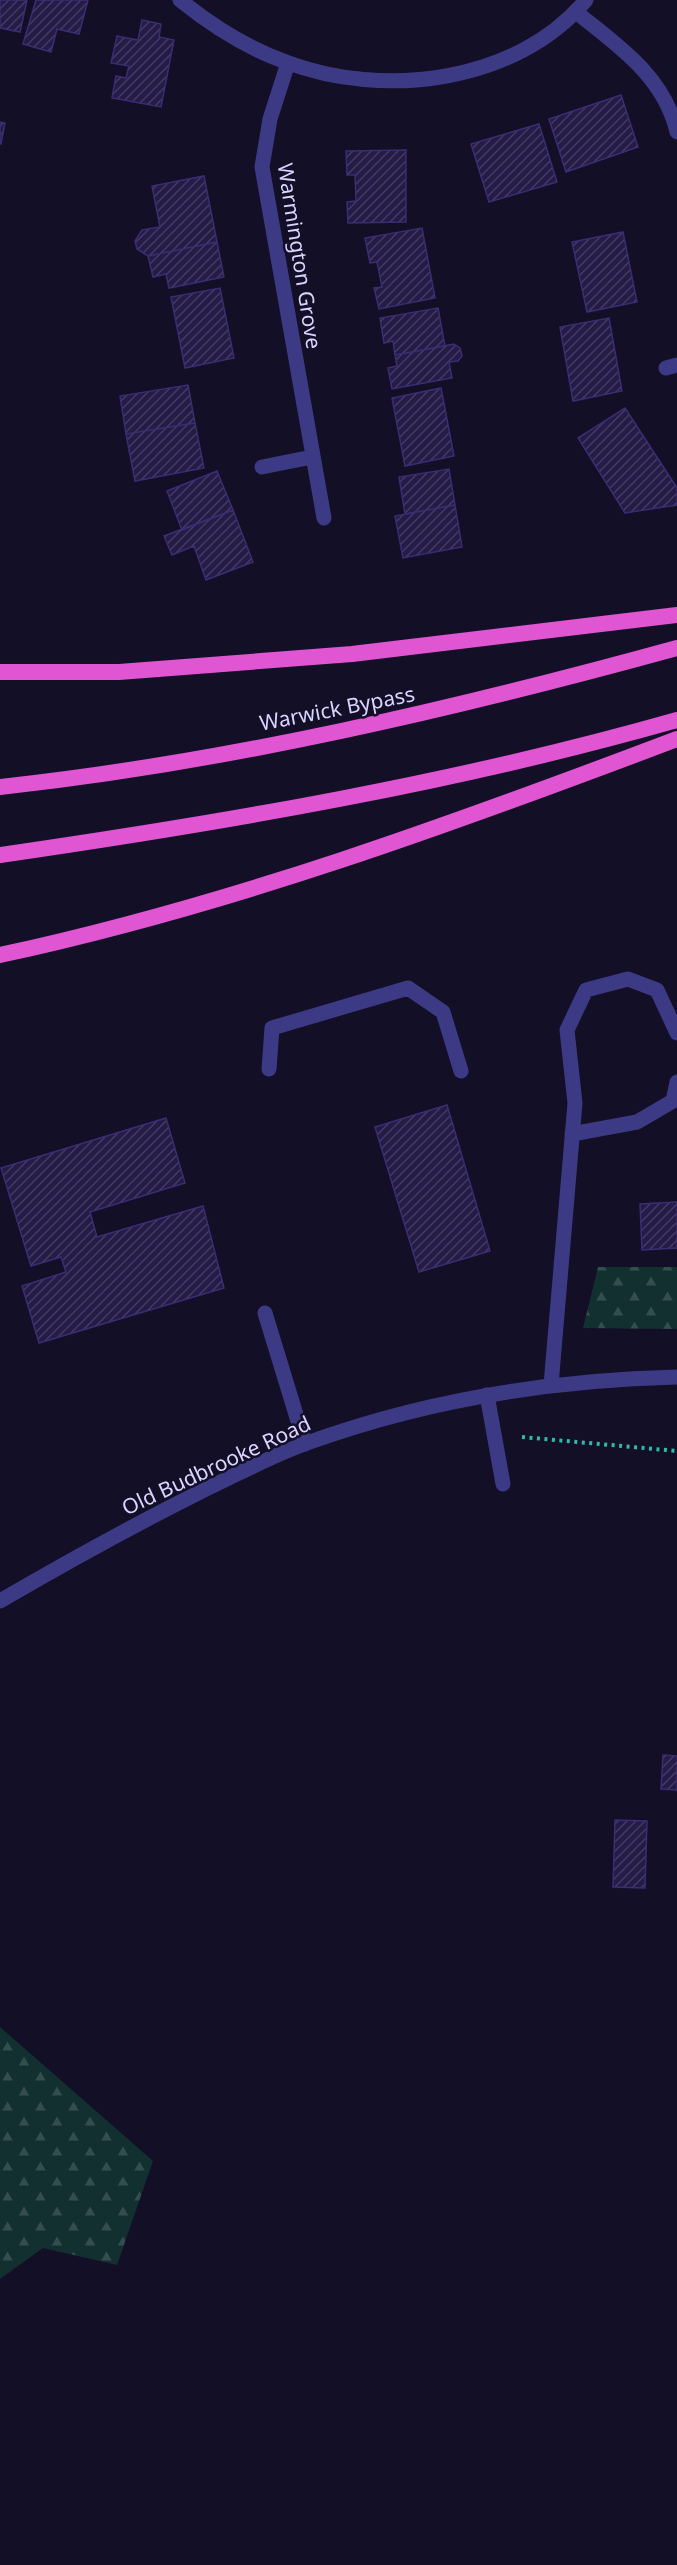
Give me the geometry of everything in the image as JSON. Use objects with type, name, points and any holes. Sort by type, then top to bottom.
[{"type":"highway","points":[[0,672],[118,672],[340,655],[677,615]]},
{"type":"highway","name":"Warwick Bypass","points":[[0,787],[152,766],[437,711],[677,648]]},
{"type":"highway","points":[[0,855],[138,835],[429,780],[677,720]]},
{"type":"highway","points":[[0,955],[61,942],[193,906],[360,855],[451,824],[677,739]]},
{"type":"street","points":[[180,0],[224,32],[255,50],[288,63],[332,75],[379,80],[405,80],[460,73],[518,52],[556,29],[586,0]]},
{"type":"street","points":[[576,12],[644,69],[656,84],[677,132]]},
{"type":"street","name":"Warmington Grove","points":[[288,63],[270,118],[262,167],[324,518]]},
{"type":"street","points":[[262,467],[312,457]]},
{"type":"street","points":[[551,1385],[575,1103],[567,1030],[586,990],[627,979],[657,990],[677,1033]]},
{"type":"street","points":[[269,1069],[272,1028],[408,988],[443,1012],[461,1071]]},
{"type":"street","points":[[572,1134],[637,1122],[673,1101],[677,1082]]},
{"type":"street","points":[[265,1313],[305,1444]]},
{"type":"street","name":"Old Budbrooke Road","points":[[0,1601],[103,1541],[266,1460],[359,1426],[487,1395],[551,1385],[677,1377]]},
{"type":"street","points":[[487,1395],[503,1484]]},
{"type":"path","points":[[495,1433],[677,1451]]},
{"type":"green space","points":[[598,1267],[677,1267],[677,1329],[583,1328]]},
{"type":"green space","points":[[0,2027],[153,2161],[117,2265],[43,2248],[0,2279]]},
{"type":"building","points":[[0,0],[27,0],[20,32],[0,28]]},
{"type":"building","points":[[36,0],[88,0],[79,34],[57,29],[51,52],[23,44]]},
{"type":"building","points":[[142,20],[161,24],[159,37],[174,40],[161,107],[112,98],[116,76],[126,78],[129,66],[111,63],[117,36],[138,40]]},
{"type":"building","points":[[621,95],[638,147],[566,172],[549,119]]},
{"type":"building","points":[[0,122],[5,123],[1,144],[0,144]]},
{"type":"building","points":[[539,124],[557,182],[489,202],[471,144]]},
{"type":"building","points":[[406,150],[406,222],[348,223],[347,202],[356,201],[355,175],[347,175],[346,151]]},
{"type":"building","points":[[204,176],[217,242],[148,256],[137,249],[135,241],[142,230],[160,227],[152,186]]},
{"type":"building","points":[[422,228],[435,298],[379,309],[374,288],[382,287],[377,262],[370,263],[365,238]]},
{"type":"building","points":[[623,232],[637,302],[587,312],[572,242]]},
{"type":"building","points":[[217,242],[224,277],[169,288],[166,274],[153,277],[148,256]]},
{"type":"building","points":[[220,288],[234,358],[185,368],[171,297]]},
{"type":"building","points":[[438,308],[445,346],[395,355],[393,341],[384,343],[380,318]]},
{"type":"building","points":[[609,318],[622,391],[573,401],[560,327]]},
{"type":"building","points":[[454,344],[460,348],[462,356],[458,361],[449,362],[452,378],[392,389],[388,368],[397,366],[395,355]]},
{"type":"building","points":[[188,385],[195,423],[126,434],[120,396]]},
{"type":"building","points":[[441,388],[454,456],[405,466],[392,398]]},
{"type":"building","points":[[625,408],[677,488],[677,505],[625,513],[578,438]]},
{"type":"building","points":[[195,423],[204,468],[135,481],[126,434]]},
{"type":"building","points":[[449,469],[455,505],[405,514],[399,477]]},
{"type":"building","points":[[217,471],[233,510],[182,530],[167,491]]},
{"type":"building","points":[[455,505],[462,547],[403,558],[395,516]]},
{"type":"building","points":[[233,510],[253,562],[206,580],[194,546],[172,555],[164,536]]},
{"type":"building","points":[[447,1105],[490,1251],[419,1272],[375,1127]]},
{"type":"building","points":[[166,1118],[185,1183],[90,1212],[97,1237],[203,1206],[224,1288],[39,1343],[22,1286],[66,1272],[61,1257],[31,1266],[1,1168]]},
{"type":"building","points":[[677,1202],[677,1248],[642,1250],[640,1204]]},
{"type":"building","points":[[663,1755],[677,1756],[677,1790],[661,1789]]},
{"type":"building","points":[[615,1820],[647,1821],[645,1888],[613,1887]]}]
